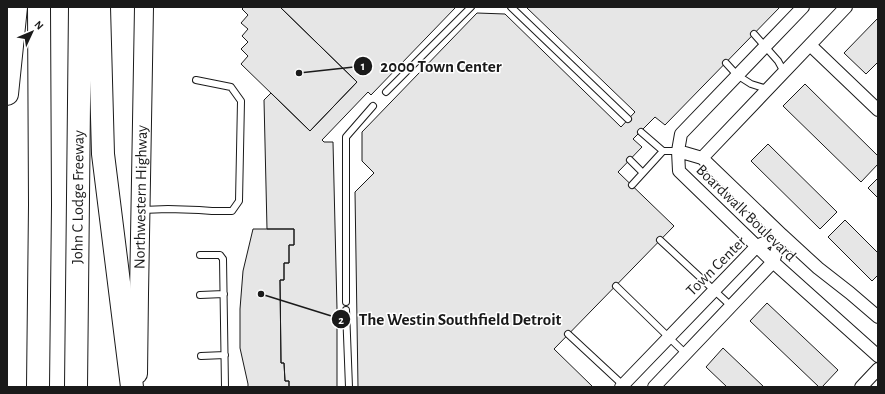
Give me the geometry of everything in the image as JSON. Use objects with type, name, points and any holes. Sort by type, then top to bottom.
[{"type":"highway","points":[[7,94],[16,7]]},
{"type":"highway","points":[[38,387],[40,213],[39,7]]},
{"type":"highway","name":"John C Lodge Freeway","points":[[76,387],[80,7]]},
{"type":"highway","points":[[99,7],[103,154],[132,387]]},
{"type":"main road","name":"Northwestern Highway","points":[[138,387],[144,7]]},
{"type":"street","points":[[678,150],[681,134],[804,7]]},
{"type":"street","points":[[702,158],[846,7]]},
{"type":"street","points":[[810,45],[878,110]]},
{"type":"street","name":"Boardwalk Boulevard","points":[[878,318],[850,293],[818,268],[702,158],[678,150],[679,171],[774,262],[878,356]]},
{"type":"street","points":[[654,387],[774,262],[782,235]]},
{"type":"street","name":"Town Center","points":[[622,386],[757,246],[782,235]]},
{"type":"street","points":[[862,387],[878,369]]},
{"type":"lane","points":[[386,92],[471,7]]},
{"type":"lane","points":[[511,7],[628,119]]},
{"type":"lane","points":[[754,34],[778,61],[784,72]]},
{"type":"lane","points":[[726,63],[737,75],[751,84],[767,89]]},
{"type":"lane","points":[[140,210],[168,209],[232,211],[239,201],[241,100],[231,87],[196,80]]},
{"type":"lane","points":[[346,302],[346,137],[373,106]]},
{"type":"lane","points":[[641,132],[663,151]]},
{"type":"lane","points":[[632,185],[663,151],[678,150]]},
{"type":"lane","points":[[630,160],[643,173]]},
{"type":"lane","points":[[660,240],[731,306]]},
{"type":"lane","points":[[200,255],[220,255],[223,259],[225,387]]},
{"type":"lane","points":[[616,286],[686,354]]},
{"type":"lane","points":[[200,295],[224,294]]},
{"type":"lane","points":[[346,310],[349,387]]},
{"type":"lane","points":[[568,334],[622,386]]},
{"type":"lane","points":[[201,356],[225,355]]},
{"type":"building","points":[[244,7],[280,7],[357,82],[310,131],[241,64],[248,56],[241,49],[248,42],[242,36],[248,29],[241,23],[248,15],[242,9]]},
{"type":"building","points":[[280,7],[456,7],[371,95],[368,92],[322,140],[324,142],[333,142],[337,309],[337,387],[289,387],[289,381],[285,381],[284,363],[281,363],[280,280],[284,280],[284,263],[289,263],[289,245],[294,245],[294,229],[267,229],[264,100],[271,93],[310,131],[357,82]]},
{"type":"building","points":[[526,7],[780,7],[665,125],[655,117],[633,139],[642,147],[618,172],[674,226],[554,349],[593,387],[358,387],[355,192],[374,173],[362,161],[362,132],[477,13],[505,14],[621,127],[635,112]]},
{"type":"building","points":[[878,18],[878,62],[866,74],[844,53]]},
{"type":"building","points":[[805,84],[878,156],[878,164],[861,182],[783,106]]},
{"type":"building","points":[[768,144],[837,212],[820,229],[751,161]]},
{"type":"building","points":[[878,178],[878,198],[868,188]]},
{"type":"building","points":[[845,220],[878,253],[878,275],[872,281],[828,237]]},
{"type":"building","points":[[253,229],[294,229],[294,245],[289,245],[289,263],[284,263],[284,280],[280,280],[281,363],[284,363],[285,381],[289,381],[289,387],[248,387],[240,348],[240,309],[243,271]]},
{"type":"building","points":[[767,303],[838,370],[822,387],[819,387],[750,321]]},
{"type":"building","points":[[723,348],[764,387],[727,387],[706,367]]},
{"type":"place","name":"2000 Town Center","points":[[299,73]]},
{"type":"place","name":"The Westin Southfield Detroit","points":[[261,294]]}]
